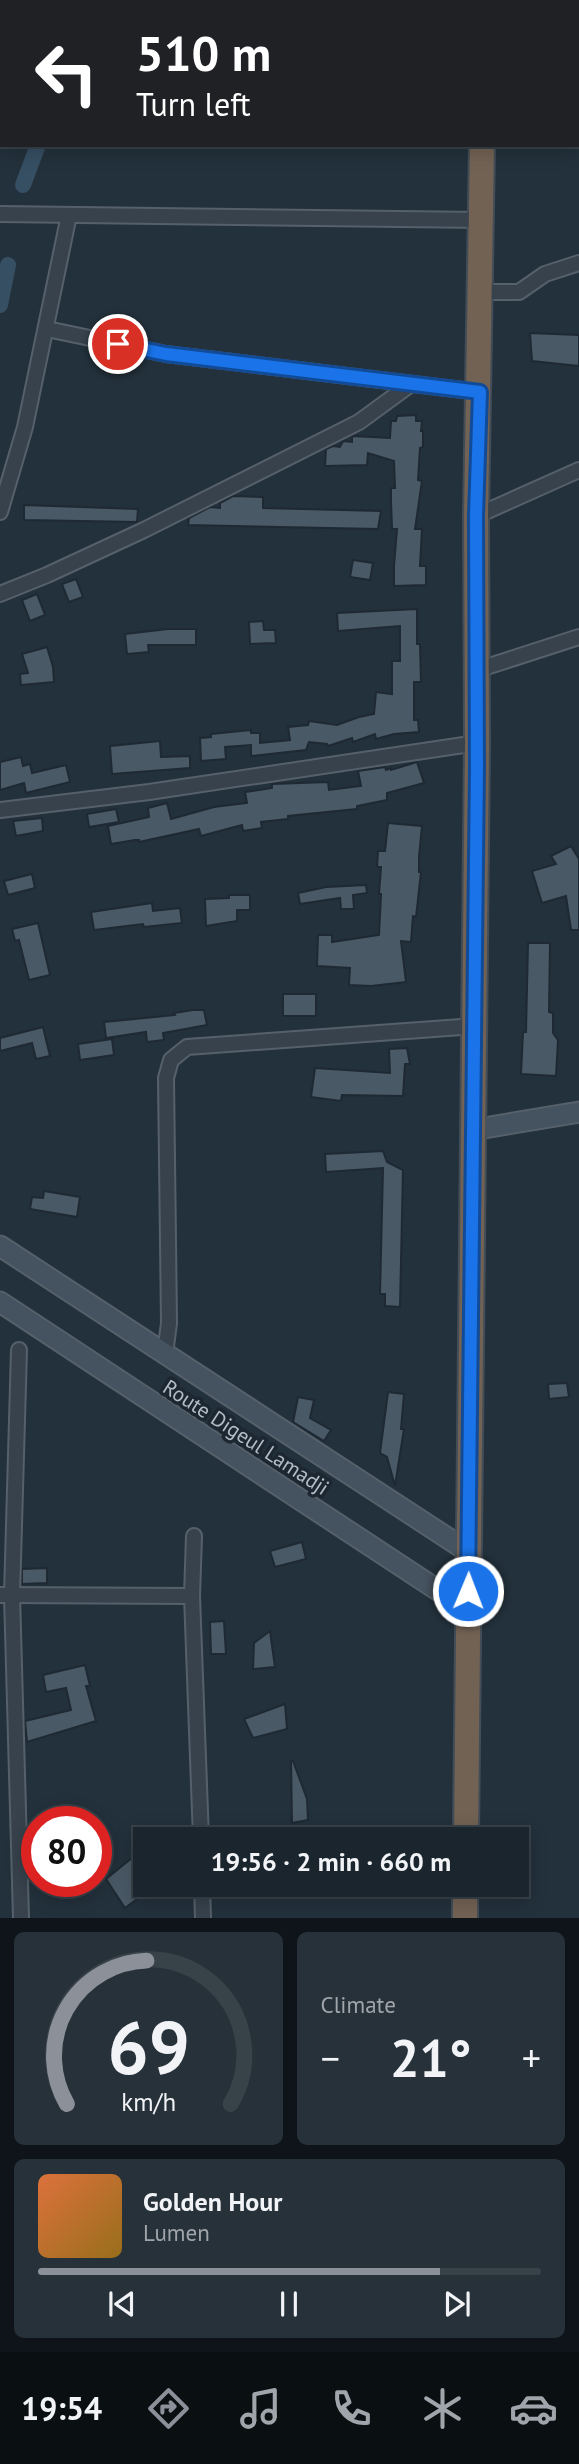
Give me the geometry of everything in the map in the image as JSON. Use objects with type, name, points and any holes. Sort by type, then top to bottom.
[{"type":"highway","points":[[466,1827],[475,1026],[476,516],[482,147]]},
{"type":"highway","points":[[465,1918],[466,1897]]},
{"type":"main road","points":[[472,1130],[579,1112]]},
{"type":"main road","name":"Route Digeul Lamadji","points":[[0,1246],[469,1552]]},
{"type":"main road","name":"Route Digeul Lamadji","points":[[0,1302],[468,1610]]},
{"type":"street","points":[[0,214],[482,220]]},
{"type":"street","points":[[0,512],[24,427],[47,329],[69,215]]},
{"type":"street","points":[[481,292],[519,292],[545,274],[579,263]]},
{"type":"street","points":[[47,329],[166,354],[480,392]]},
{"type":"street","points":[[0,594],[144,530],[359,422],[411,384]]},
{"type":"street","points":[[476,516],[579,470]]},
{"type":"street","points":[[477,670],[579,637]]},
{"type":"street","points":[[0,810],[149,793],[477,743]]},
{"type":"street","points":[[166,1354],[169,1323],[166,1078],[171,1060],[187,1047],[475,1026]]},
{"type":"street","points":[[19,1350],[6,1595],[21,1918]]},
{"type":"street","points":[[194,1536],[192,1597],[201,1827]]},
{"type":"street","points":[[6,1595],[192,1597]]},
{"type":"street","points":[[202,1897],[203,1918]]},
{"type":"building","points":[[530,333],[579,335],[579,366],[532,361]]},
{"type":"building","points":[[416,415],[416,421],[422,421],[423,447],[420,448],[418,480],[422,481],[415,529],[422,529],[420,566],[426,566],[426,585],[394,586],[397,529],[392,529],[391,488],[395,488],[394,461],[368,453],[367,465],[325,466],[326,449],[340,447],[343,441],[352,442],[352,436],[390,438],[391,421],[396,421],[397,416]]},
{"type":"building","points":[[233,496],[263,497],[263,508],[381,511],[378,529],[188,525],[189,518],[210,507],[220,508],[220,503]]},
{"type":"building","points":[[24,505],[138,509],[137,522],[24,520]]},
{"type":"building","points":[[353,560],[373,563],[370,580],[350,577]]},
{"type":"building","points":[[76,579],[83,597],[69,602],[62,584]]},
{"type":"building","points":[[37,594],[45,615],[30,621],[22,600]]},
{"type":"building","points":[[417,609],[421,682],[414,682],[414,720],[418,720],[419,732],[376,739],[375,734],[353,742],[352,738],[328,746],[309,742],[306,750],[251,756],[251,745],[225,747],[226,759],[201,761],[200,738],[211,737],[211,734],[251,730],[251,733],[260,733],[260,743],[290,740],[288,727],[308,725],[309,721],[337,725],[374,714],[376,692],[392,694],[392,661],[400,661],[400,626],[338,631],[337,613]]},
{"type":"building","points":[[263,621],[264,630],[275,630],[276,643],[250,644],[249,622]]},
{"type":"building","points":[[196,629],[196,645],[148,645],[149,652],[127,654],[125,634]]},
{"type":"building","points":[[47,647],[54,682],[21,685],[20,674],[28,673],[22,654]]},
{"type":"building","points":[[160,741],[161,757],[190,756],[190,768],[112,774],[110,746]]},
{"type":"building","points":[[21,757],[23,766],[30,764],[32,773],[66,765],[70,782],[26,793],[24,783],[0,790],[0,762]]},
{"type":"building","points":[[417,762],[424,783],[387,793],[387,800],[357,806],[357,809],[288,816],[288,819],[261,822],[262,828],[243,831],[242,825],[201,836],[199,829],[139,842],[135,840],[111,844],[108,826],[149,817],[148,808],[167,803],[171,819],[214,807],[247,803],[245,792],[272,788],[272,784],[328,782],[329,790],[361,786],[358,771],[385,767],[386,770],[391,770]]},
{"type":"building","points":[[116,809],[119,822],[89,827],[87,814]]},
{"type":"building","points":[[42,818],[43,831],[16,836],[13,821]]},
{"type":"building","points":[[388,823],[422,826],[416,917],[413,916],[411,942],[401,941],[406,982],[371,986],[349,985],[350,968],[317,966],[318,935],[332,935],[332,942],[379,935],[381,867],[377,867],[378,851],[385,851]]},
{"type":"building","points":[[571,846],[579,859],[579,930],[571,930],[566,896],[542,903],[532,871],[556,864],[551,856]]},
{"type":"building","points":[[32,874],[35,888],[8,895],[4,881]]},
{"type":"building","points":[[366,885],[367,893],[353,895],[354,909],[341,909],[340,898],[300,904],[298,893],[326,887]]},
{"type":"building","points":[[229,895],[250,895],[250,910],[237,910],[237,921],[206,926],[205,899],[229,898]]},
{"type":"building","points":[[152,903],[153,911],[180,908],[182,923],[94,930],[91,912]]},
{"type":"building","points":[[38,923],[50,975],[29,980],[19,940],[15,941],[12,929]]},
{"type":"building","points":[[528,943],[550,943],[549,1012],[553,1013],[553,1033],[558,1040],[556,1076],[521,1074],[523,1032],[526,1032]]},
{"type":"building","points":[[283,994],[316,994],[316,1016],[283,1016]]},
{"type":"building","points":[[204,1010],[207,1025],[163,1033],[164,1040],[147,1042],[146,1032],[106,1038],[104,1022],[175,1015],[174,1013]]},
{"type":"building","points":[[43,1027],[50,1056],[36,1059],[32,1043],[0,1051],[0,1038]]},
{"type":"building","points":[[112,1039],[114,1055],[80,1060],[78,1044]]},
{"type":"building","points":[[407,1048],[410,1064],[405,1064],[403,1096],[342,1095],[341,1101],[311,1097],[315,1068],[390,1073],[389,1049]]},
{"type":"building","points":[[383,1151],[387,1162],[403,1170],[400,1307],[385,1306],[385,1294],[380,1294],[383,1168],[326,1172],[325,1154]]},
{"type":"building","points":[[44,1191],[80,1197],[77,1217],[30,1209],[32,1197],[43,1198]]},
{"type":"building","points":[[567,1383],[569,1397],[549,1399],[548,1384]]},
{"type":"building","points":[[388,1392],[404,1394],[401,1429],[404,1429],[395,1486],[387,1457],[380,1453]]},
{"type":"building","points":[[298,1397],[314,1400],[310,1418],[331,1430],[324,1441],[293,1422]]},
{"type":"building","points":[[302,1542],[306,1559],[275,1567],[270,1551]]},
{"type":"building","points":[[47,1568],[47,1583],[22,1584],[22,1569]]},
{"type":"building","points":[[224,1621],[226,1654],[211,1654],[210,1622]]},
{"type":"building","points":[[270,1631],[275,1667],[253,1669],[254,1643]]},
{"type":"building","points":[[85,1665],[90,1686],[86,1686],[96,1721],[27,1742],[25,1721],[71,1710],[66,1688],[46,1692],[43,1675]]},
{"type":"building","points":[[285,1704],[287,1729],[253,1738],[244,1719]]},
{"type":"building","points":[[291,1761],[307,1799],[308,1820],[292,1823]]},
{"type":"building","points":[[133,1857],[133,1897],[140,1897],[125,1908],[112,1888],[112,1874]]},
{"type":"waterway","points":[[23,185],[37,147]]},
{"type":"waterway","points":[[0,305],[8,265]]},
{"type":"route","points":[[118,344],[166,354],[480,392],[476,516],[477,768],[468,1591]]}]
